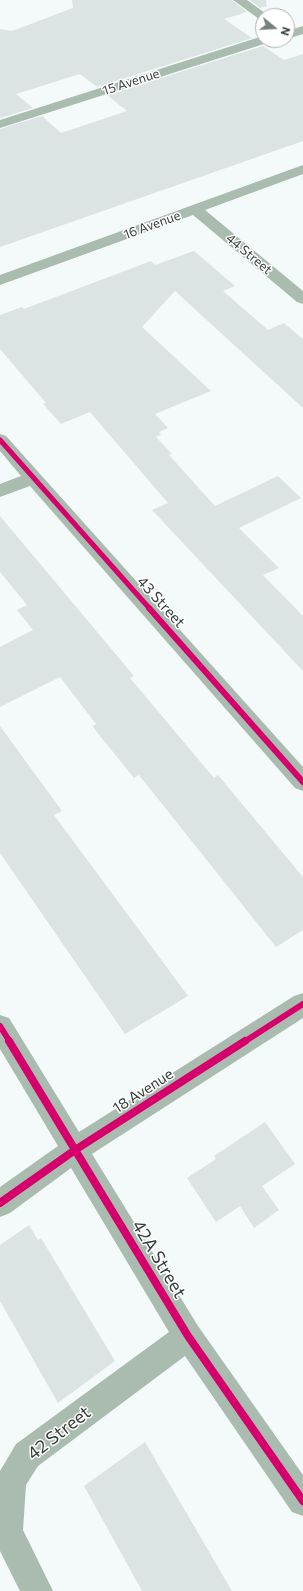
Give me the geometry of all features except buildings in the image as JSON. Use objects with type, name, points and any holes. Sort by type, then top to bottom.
[{"type":"street","points":[[239,0],[255,11]]},
{"type":"street","name":"15 Avenue","points":[[0,124],[255,43]]},
{"type":"street","name":"16 Avenue","points":[[0,280],[303,169]]},
{"type":"street","name":"44 Street","points":[[195,209],[303,299]]},
{"type":"street","name":"43 Street","points":[[0,440],[303,782]]},
{"type":"street","points":[[0,492],[33,478]]},
{"type":"street","name":"18 Avenue","points":[[0,1203],[75,1150],[303,1004]]},
{"type":"street","name":"42A Street","points":[[0,1026],[188,1336],[303,1501]]},
{"type":"street","name":"42 Street","points":[[37,1591],[7,1532],[11,1481],[27,1454],[188,1336]]},
{"type":"cycle path","points":[[0,440],[303,782]]},
{"type":"cycle path","points":[[0,1203],[75,1150],[303,1004]]},
{"type":"cycle path","points":[[0,1026],[188,1336],[303,1501]]}]
